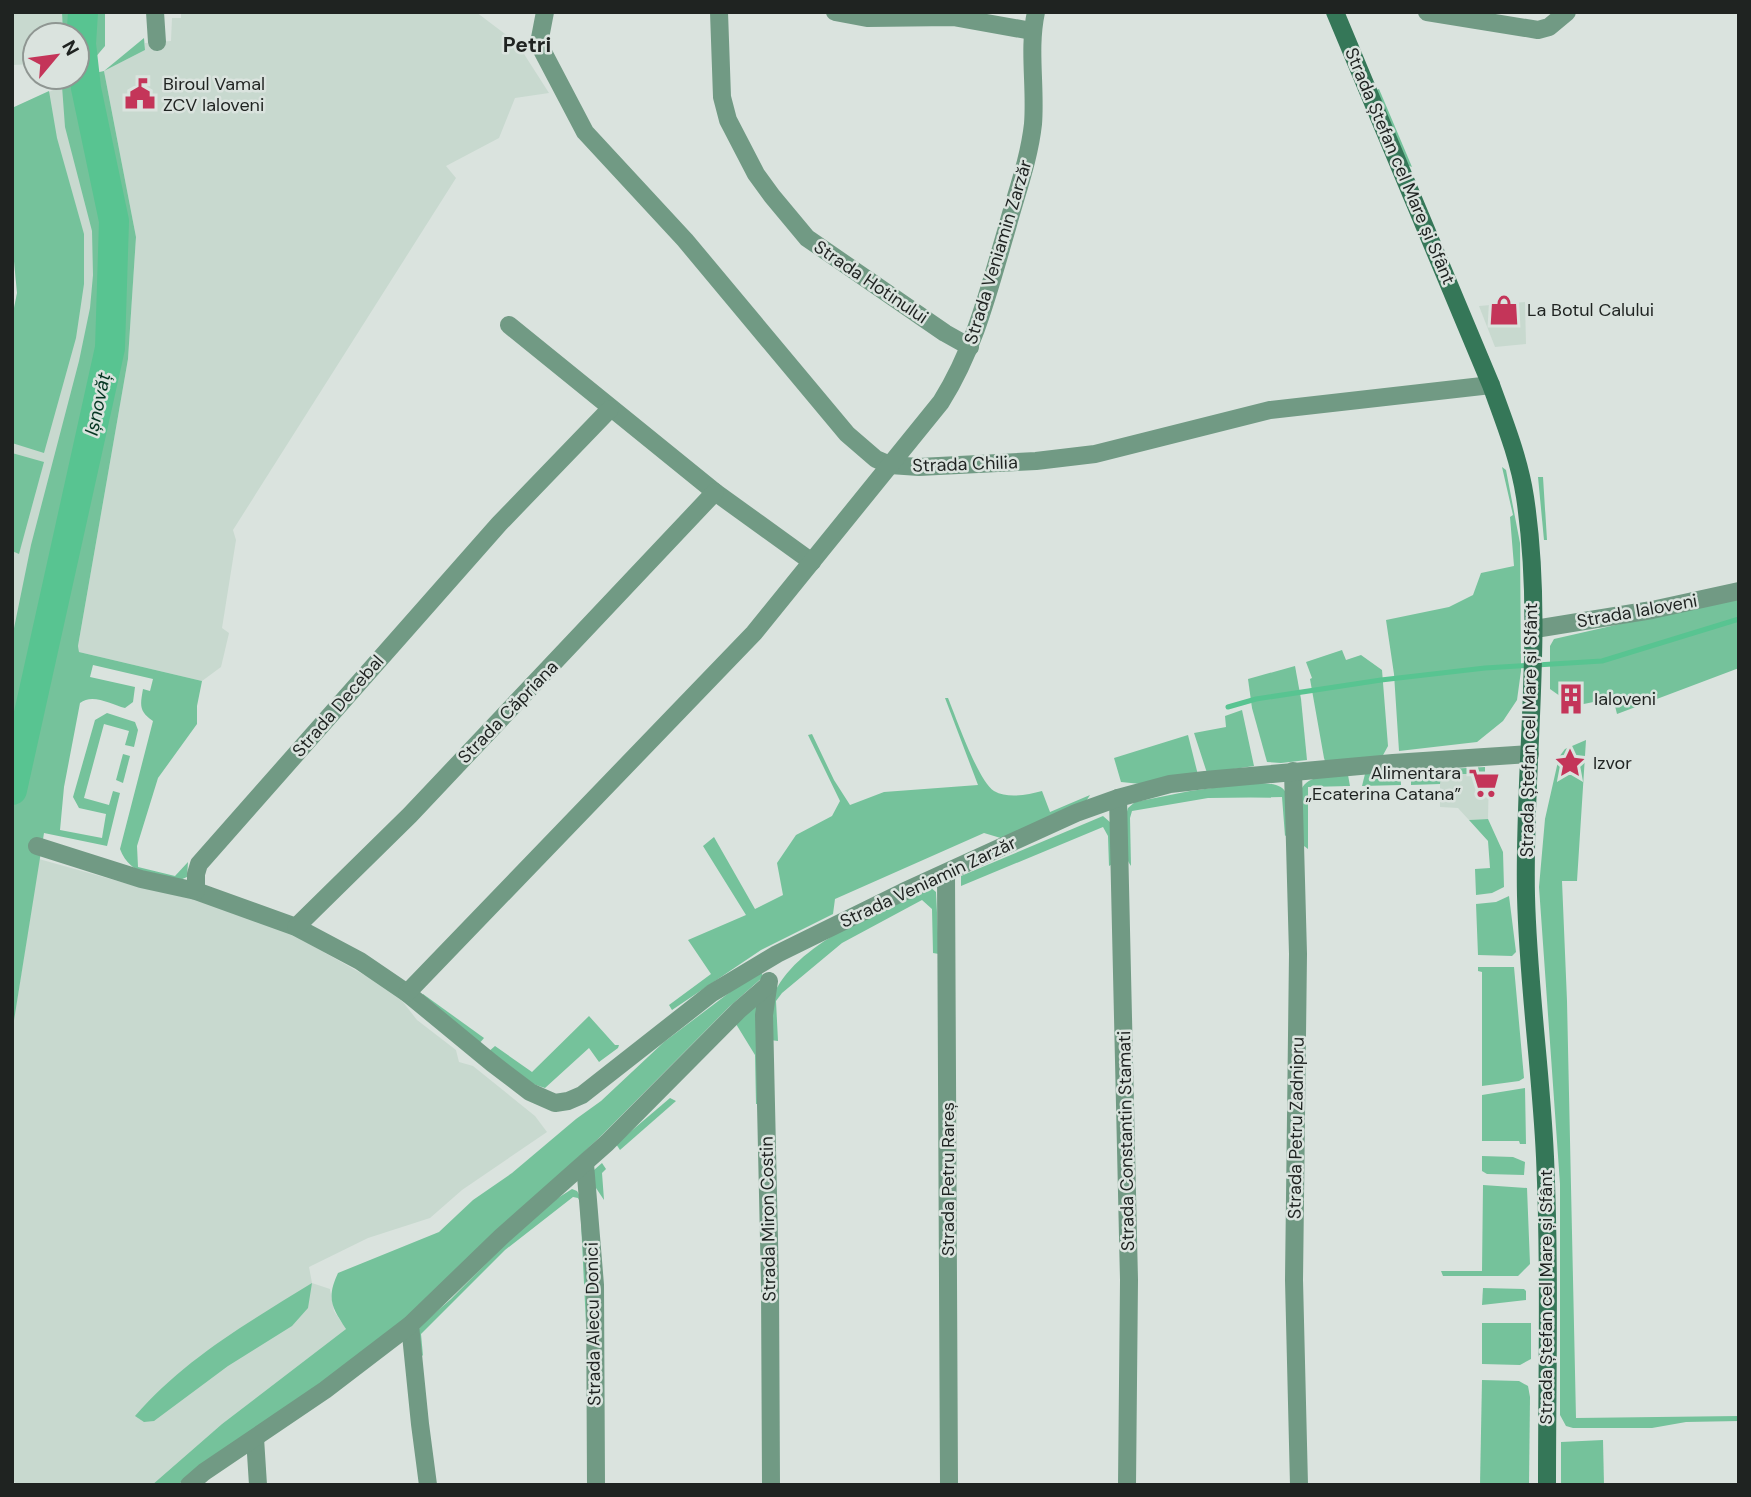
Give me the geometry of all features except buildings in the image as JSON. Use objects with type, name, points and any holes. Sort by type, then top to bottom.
[{"type":"main road","name":"Strada Ștefan cel Mare și Sfânt","points":[[1335,12],[1491,385],[1508,430],[1524,495],[1530,543],[1534,637],[1526,897],[1545,1161],[1547,1485]]},
{"type":"street","points":[[155,12],[157,42]]},
{"type":"street","name":"Strada Chilia","points":[[545,12],[540,38],[543,52],[585,132],[685,240],[847,434],[876,459],[890,465],[970,465],[1095,454],[1270,410],[1491,385]]},
{"type":"street","name":"Strada Hotinului","points":[[719,12],[722,97],[728,120],[756,174],[772,197],[807,238],[945,333],[970,347]]},
{"type":"street","points":[[835,12],[867,18],[953,17],[1032,31]]},
{"type":"street","name":"Strada Veniamin Zarzăr","points":[[407,993],[754,633],[941,402],[958,374],[980,323],[1027,162],[1033,123],[1032,31],[1036,12]]},
{"type":"street","points":[[1427,12],[1538,30],[1549,27],[1567,12]]},
{"type":"street","points":[[509,325],[715,492],[812,562]]},
{"type":"street","name":"Strada Decebal","points":[[196,891],[195,874],[199,864],[499,524],[610,409]]},
{"type":"street","name":"Strada Căpriana","points":[[296,927],[410,815],[715,492]]},
{"type":"street","name":"Strada Ialoveni","points":[[1534,637],[1739,592]]},
{"type":"street","name":"Strada Veniamin Zarzăr","points":[[196,891],[296,927],[360,961],[407,993],[530,1093],[555,1103],[582,1095],[712,993],[778,954],[878,904],[1076,813],[1170,784],[1293,771],[1530,754]]},
{"type":"street","name":"Strada Petru Zadnipru","points":[[1293,771],[1298,954],[1294,1280],[1300,1485]]},
{"type":"street","name":"Strada Constantin Stamati","points":[[1118,798],[1129,1280],[1127,1485]]},
{"type":"street","points":[[37,846],[141,879],[196,891]]},
{"type":"street","name":"Strada Petru Rareș","points":[[946,873],[949,1485]]},
{"type":"street","name":"Strada Miron Costin","points":[[771,1485],[764,1015],[768,985],[778,954]]},
{"type":"street","points":[[189,1485],[204,1472],[325,1391],[410,1325],[501,1237],[585,1164],[739,1010],[768,985]]},
{"type":"street","name":"Strada Alecu Donici","points":[[585,1164],[595,1285],[596,1485]]},
{"type":"street","points":[[410,1325],[419,1424],[428,1485]]},
{"type":"street","points":[[255,1438],[258,1485]]},
{"type":"shaded area","points":[[12,12],[62,12],[62,21],[21,21],[21,65],[12,65]]},
{"type":"shaded area","points":[[181,12],[476,12],[517,43],[549,93],[515,98],[499,138],[446,166],[456,178],[233,530],[236,540],[222,628],[229,633],[221,667],[202,681],[79,652],[78,646],[128,359],[136,237],[104,71],[145,50],[145,43],[171,41],[172,18],[181,18]]},
{"type":"shaded area","points":[[51,91],[68,91],[97,232],[96,287],[12,674],[12,318],[17,293],[12,240],[12,108]]},
{"type":"shaded area","points":[[1525,302],[1526,344],[1495,347],[1479,306]]},
{"type":"shaded area","points":[[1440,774],[1489,774],[1488,819],[1469,820],[1458,808],[1440,807]]},
{"type":"shaded area","points":[[39,859],[218,905],[290,933],[396,993],[417,1020],[456,1050],[459,1062],[473,1066],[535,1116],[547,1132],[462,1190],[430,1218],[368,1238],[309,1267],[312,1283],[330,1289],[334,1311],[346,1329],[222,1424],[152,1485],[17,1485],[13,1480],[12,1033]]},
{"type":"green space","points":[[62,12],[105,12],[105,46],[94,59],[91,60],[91,21],[62,21]]},
{"type":"green space","points":[[144,38],[145,50],[104,71]]},
{"type":"green space","points":[[104,71],[136,237],[128,359],[78,646],[79,652],[202,681],[197,724],[158,778],[137,846],[138,867],[175,876],[188,862],[187,877],[180,880],[144,873],[130,865],[120,849],[153,721],[145,714],[141,704],[143,689],[150,691],[153,679],[93,665],[90,677],[135,687],[133,702],[125,708],[96,699],[80,703],[64,787],[60,830],[102,838],[106,814],[79,808],[73,797],[95,720],[107,713],[135,722],[138,730],[134,747],[125,745],[129,731],[104,724],[84,798],[109,805],[113,791],[120,793],[107,846],[44,833],[12,1033],[12,638],[31,545],[79,361],[90,308],[93,275],[92,231],[65,127],[62,91],[91,91],[91,74]]},
{"type":"green space","points":[[1379,89],[1412,167],[1407,165],[1376,90]]},
{"type":"green space","points":[[49,91],[57,138],[84,234],[84,284],[76,338],[44,453],[12,443],[12,318],[17,293],[12,240],[12,108]]},
{"type":"green space","points":[[12,453],[44,462],[19,554],[12,551]]},
{"type":"green space","points":[[1502,467],[1506,470],[1520,543],[1521,671],[1517,700],[1503,721],[1477,742],[1399,751],[1394,674],[1386,620],[1449,607],[1473,595],[1481,573],[1514,566],[1510,517],[1513,515]]},
{"type":"green space","points":[[1538,477],[1543,477],[1547,540],[1544,540]]},
{"type":"green space","points":[[1739,597],[1739,668],[1617,714],[1613,698],[1574,706],[1550,689],[1550,646],[1554,639]]},
{"type":"green space","points":[[1342,650],[1346,660],[1361,655],[1382,670],[1388,746],[1382,757],[1325,761],[1310,679],[1312,678],[1306,662]]},
{"type":"green space","points":[[1295,666],[1307,760],[1267,762],[1252,708],[1248,679]]},
{"type":"green space","points":[[945,698],[948,698],[981,775],[994,791],[1011,796],[1042,791],[1050,812],[1090,795],[1085,803],[1004,839],[984,833],[835,899],[833,914],[761,950],[672,1010],[669,1005],[711,974],[688,940],[746,915],[703,846],[714,837],[755,909],[783,895],[777,863],[796,835],[832,816],[840,801],[808,735],[812,734],[834,780],[850,805],[884,792],[978,785]]},
{"type":"green space","points":[[1242,710],[1254,766],[1207,773],[1194,733],[1226,727],[1225,716]]},
{"type":"green space","points":[[1188,735],[1198,775],[1141,784],[1121,782],[1114,758]]},
{"type":"green space","points":[[1586,740],[1577,881],[1562,881],[1576,1418],[1739,1416],[1739,1421],[1686,1422],[1652,1428],[1573,1428],[1566,1426],[1560,1415],[1560,1184],[1539,887],[1545,819],[1559,757],[1565,749]]},
{"type":"green space","points":[[123,754],[130,756],[123,783],[116,780]]},
{"type":"green space","points":[[1485,767],[1485,774],[1441,774],[1440,784],[1411,785],[1411,771]]},
{"type":"green space","points":[[1400,771],[1401,785],[1362,786],[1365,774]]},
{"type":"green space","points":[[1348,775],[1350,786],[1308,787],[1308,849],[1300,843],[1301,790],[1315,778]]},
{"type":"green space","points":[[1249,783],[1275,785],[1286,793],[1289,833],[1285,836],[1282,797],[1208,798],[1132,811],[1131,866],[1125,853],[1124,830],[1128,808],[1135,802]]},
{"type":"green space","points":[[1103,816],[1111,823],[1114,863],[1109,866],[1108,836],[1103,827],[961,886],[961,876]]},
{"type":"green space","points":[[1488,819],[1503,852],[1504,887],[1492,893],[1476,895],[1475,869],[1490,868],[1488,841],[1469,820]]},
{"type":"green space","points":[[930,887],[936,892],[939,954],[933,953],[932,909],[922,900],[842,943],[782,993],[776,1001],[778,1041],[770,1040],[771,1002],[784,978],[799,961],[841,931]]},
{"type":"green space","points":[[1509,896],[1516,952],[1512,956],[1478,955],[1476,904],[1496,902]]},
{"type":"green space","points":[[1478,967],[1514,967],[1524,1078],[1519,1081],[1482,1086],[1482,972],[1478,971]]},
{"type":"green space","points":[[762,973],[763,977],[729,1007],[602,1135],[430,1297],[370,1349],[177,1485],[152,1485],[222,1424],[346,1329],[332,1302],[332,1290],[338,1273],[439,1232],[473,1200],[512,1173],[601,1101],[664,1042],[750,977]]},
{"type":"green space","points":[[423,994],[484,1038],[478,1045],[422,997]]},
{"type":"green space","points":[[761,1003],[760,1104],[756,1104],[755,1055],[736,1024],[750,1009]]},
{"type":"green space","points":[[589,1016],[615,1045],[619,1045],[618,1048],[599,1062],[589,1048],[545,1088],[533,1084],[487,1053],[495,1046],[532,1072]]},
{"type":"green space","points":[[1525,1088],[1526,1144],[1520,1144],[1519,1141],[1482,1141],[1482,1095]]},
{"type":"green space","points":[[670,1098],[676,1101],[620,1150],[616,1144]]},
{"type":"green space","points":[[1482,1156],[1513,1157],[1525,1162],[1524,1175],[1487,1174],[1482,1171]]},
{"type":"green space","points":[[602,1163],[606,1169],[602,1173],[604,1200],[594,1185],[594,1170]]},
{"type":"green space","points":[[1483,1185],[1527,1188],[1530,1264],[1518,1276],[1443,1276],[1441,1271],[1482,1271]]},
{"type":"green space","points":[[572,1189],[577,1191],[583,1201],[589,1301],[586,1324],[580,1202],[573,1197],[505,1250],[421,1334],[423,1356],[418,1351],[416,1335],[421,1325],[451,1299],[539,1210]]},
{"type":"green space","points":[[312,1283],[308,1308],[292,1326],[228,1366],[154,1421],[144,1422],[135,1416],[196,1359],[241,1327]]},
{"type":"green space","points":[[1483,1288],[1524,1289],[1526,1300],[1482,1305]]},
{"type":"green space","points":[[1482,1323],[1531,1323],[1531,1359],[1520,1365],[1482,1364]]},
{"type":"green space","points":[[1482,1380],[1519,1381],[1528,1386],[1529,1485],[1480,1485]]},
{"type":"green space","points":[[1603,1440],[1604,1485],[1561,1485],[1561,1442]]},
{"type":"waterway","name":"Ișnovăț","points":[[12,790],[110,348],[114,221],[86,88],[81,44],[83,12]]},
{"type":"waterway","points":[[1228,707],[1256,699],[1381,680],[1485,668],[1602,661],[1739,619]]},
{"type":"place","name":"Biroul Vamal ZCV Ialoveni","points":[[140,94]]},
{"type":"place","name":"La Botul Calului","points":[[1504,310]]},
{"type":"place","name":"Ialoveni","points":[[1571,699]]},
{"type":"place","name":"Izvor","points":[[1570,763]]},
{"type":"place","name":"Alimentara „Ecaterina Catana”","points":[[1484,783]]},
{"type":"district","name":"Petri","points":[[527,45]]}]
